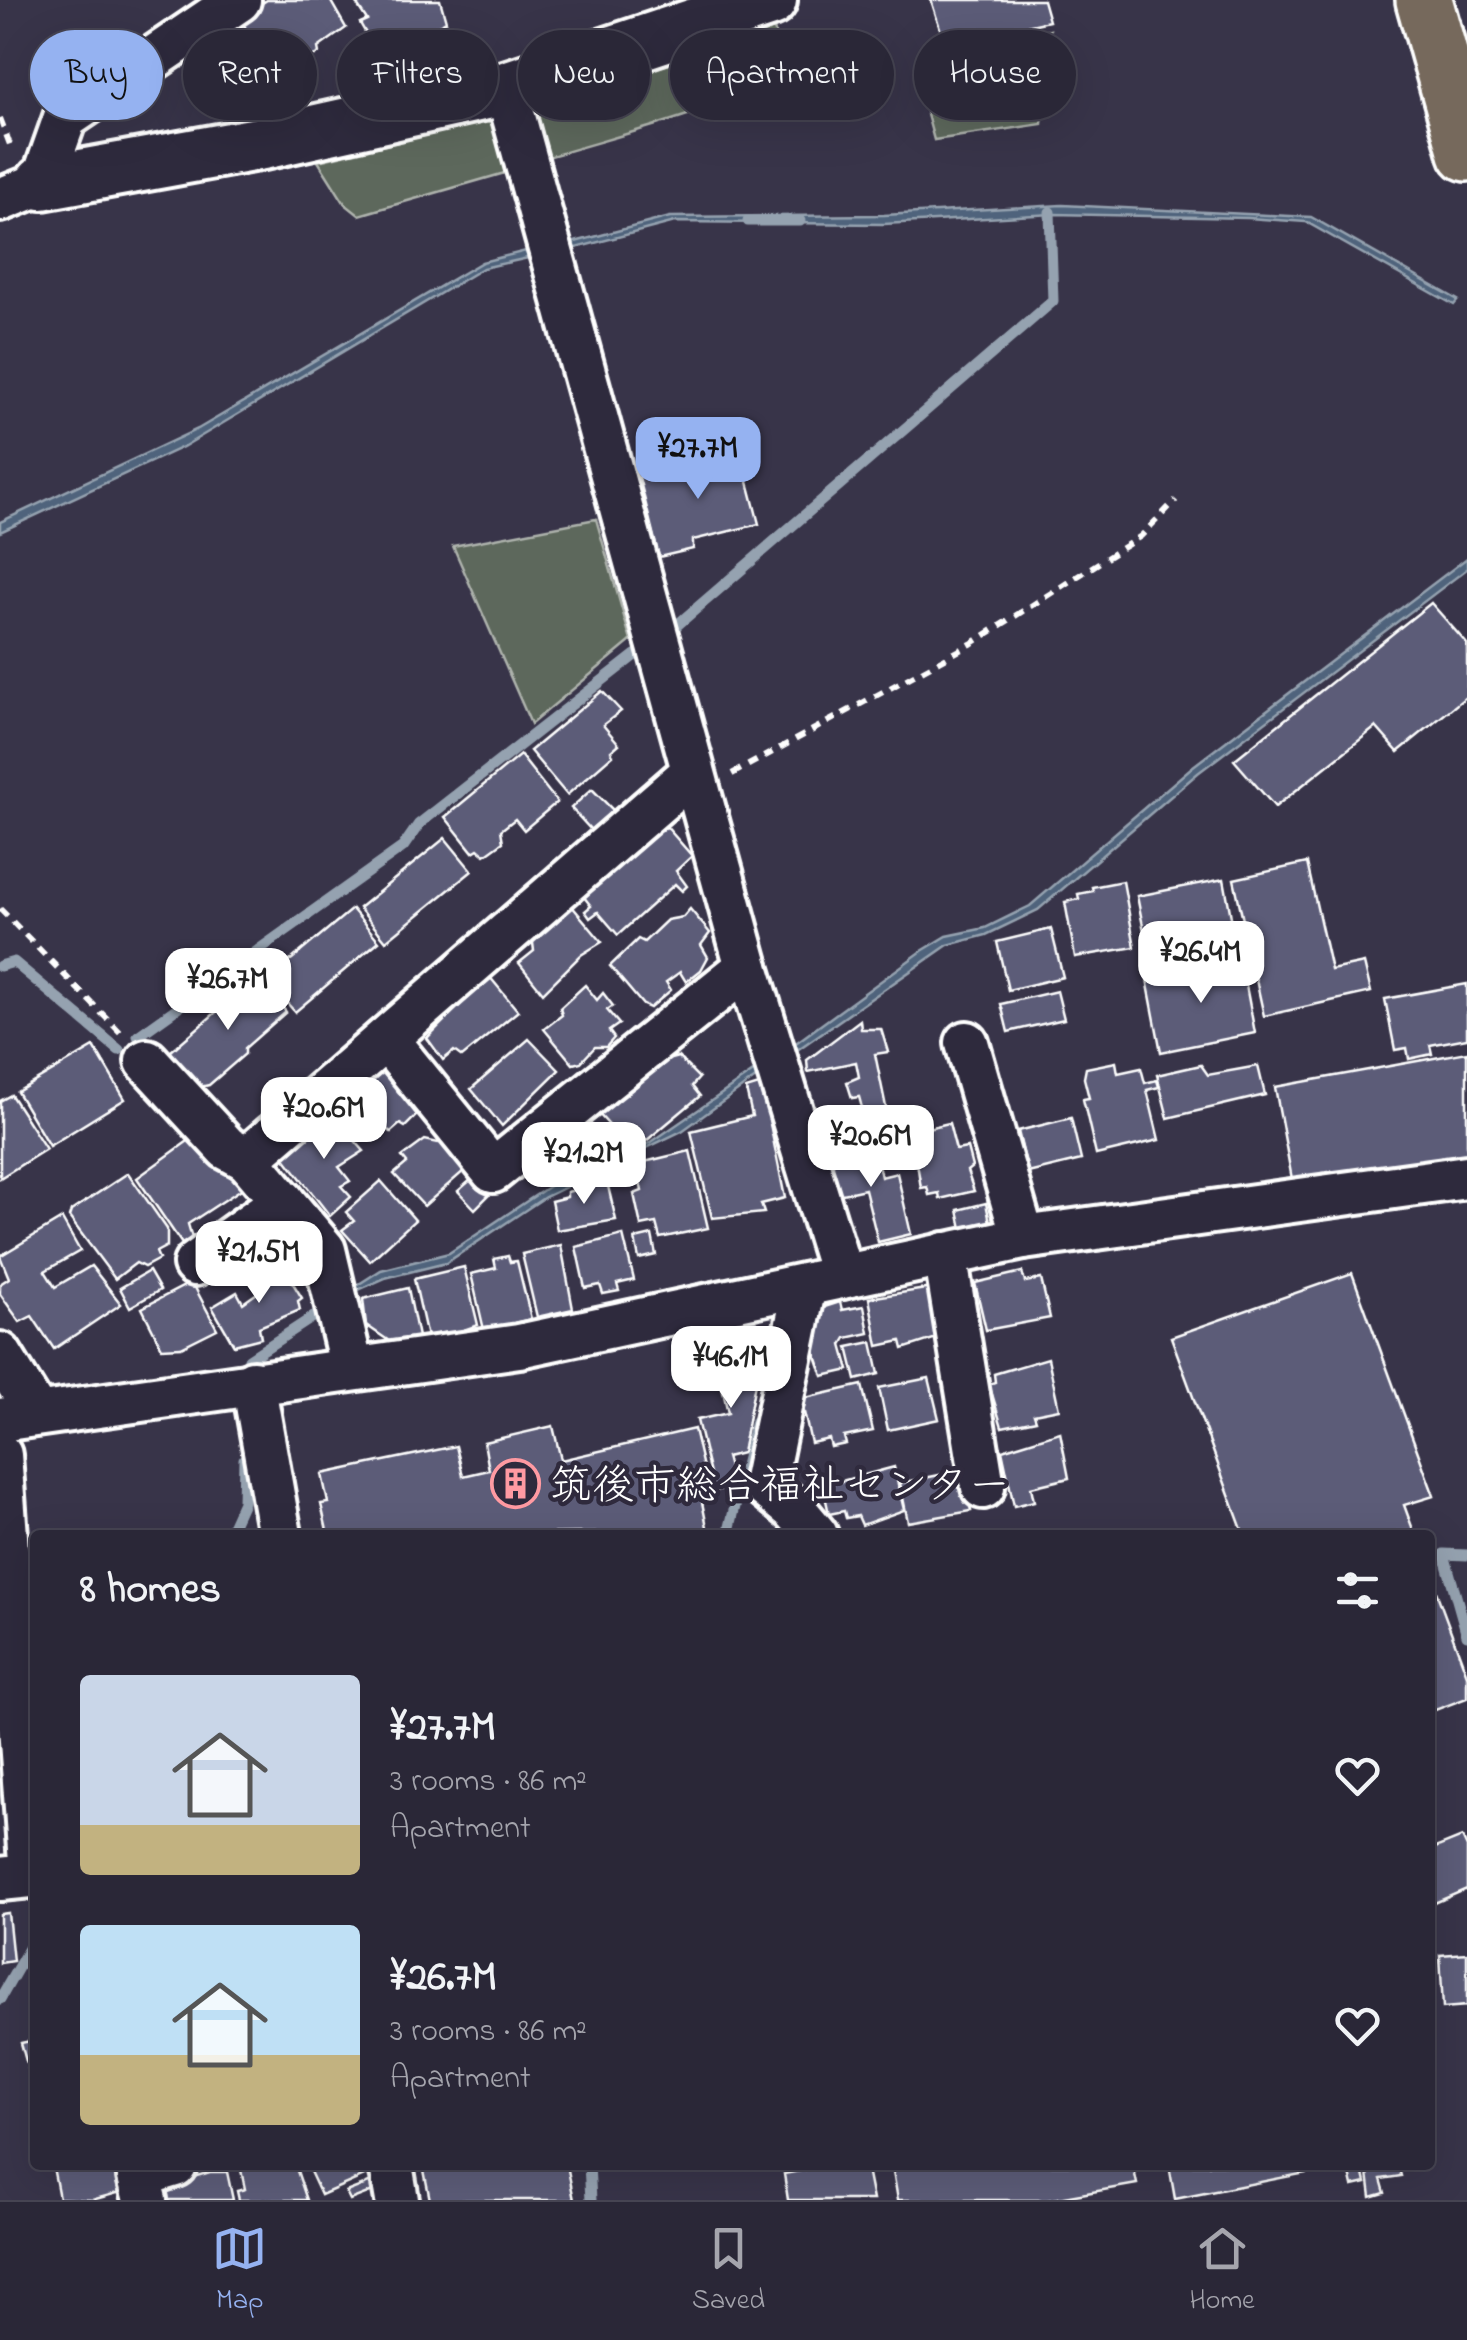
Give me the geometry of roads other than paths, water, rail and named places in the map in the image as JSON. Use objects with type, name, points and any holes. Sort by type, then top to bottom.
[{"type":"highway","points":[[1424,0],[1467,152]]},
{"type":"street","points":[[21,191],[65,118],[239,0]]},
{"type":"street","points":[[21,191],[262,144],[506,88],[770,0]]},
{"type":"street","points":[[506,88],[748,967],[823,1281],[764,1485],[796,1510],[812,1530]]},
{"type":"street","points":[[247,1159],[695,782]]},
{"type":"street","points":[[386,1039],[493,1171],[748,967]]},
{"type":"street","points":[[968,1044],[1023,1238]]},
{"type":"street","points":[[147,1062],[227,1148],[247,1159],[324,1250],[352,1369]]},
{"type":"street","points":[[0,1354],[19,1417],[519,1346],[1023,1238],[1467,1178]]},
{"type":"street","points":[[195,1264],[283,1202]]},
{"type":"street","points":[[945,1254],[983,1488]]},
{"type":"street","points":[[253,1382],[279,1530]]},
{"type":"street","points":[[0,1455],[26,1684],[30,1838]]},
{"type":"street","points":[[0,1879],[30,1876]]},
{"type":"street","points":[[146,2200],[139,2176],[159,2170]]},
{"type":"street","points":[[392,2170],[397,2200]]},
{"type":"water","points":[[1062,205],[1311,217],[1458,300],[1454,305],[1306,222],[1248,218],[1053,214],[884,224],[675,222],[572,249],[571,243],[670,217],[884,215]]},
{"type":"water","points":[[526,251],[528,258],[483,268],[183,447],[0,532],[0,522],[198,429],[482,262]]},
{"type":"water","points":[[1467,558],[1467,569],[1198,773],[1038,910],[986,935],[948,945],[797,1050],[793,1045],[947,936],[985,928],[1030,906],[1192,767]]},
{"type":"water","points":[[762,1066],[764,1072],[682,1131],[545,1197],[446,1263],[385,1278],[356,1291],[356,1286],[381,1270],[449,1253],[554,1183],[650,1143]]},
{"type":"waterway","points":[[676,626],[1053,301],[1050,212]]},
{"type":"waterway","points":[[748,221],[800,221]]},
{"type":"waterway","points":[[138,1036],[403,847],[419,824],[635,655]]},
{"type":"waterway","points":[[0,966],[14,962],[119,1050]]},
{"type":"waterway","points":[[249,1359],[327,1308]]},
{"type":"waterway","points":[[729,1530],[756,1421]]},
{"type":"waterway","points":[[230,1530],[243,1502],[244,1459]]},
{"type":"waterway","points":[[1467,1555],[1444,1554],[1467,1635]]},
{"type":"waterway","points":[[0,1999],[30,1947]]},
{"type":"waterway","points":[[589,2170],[591,2200]]},
{"type":"place","name":"筑後市総合福祉センター","points":[[515,1483]]}]
